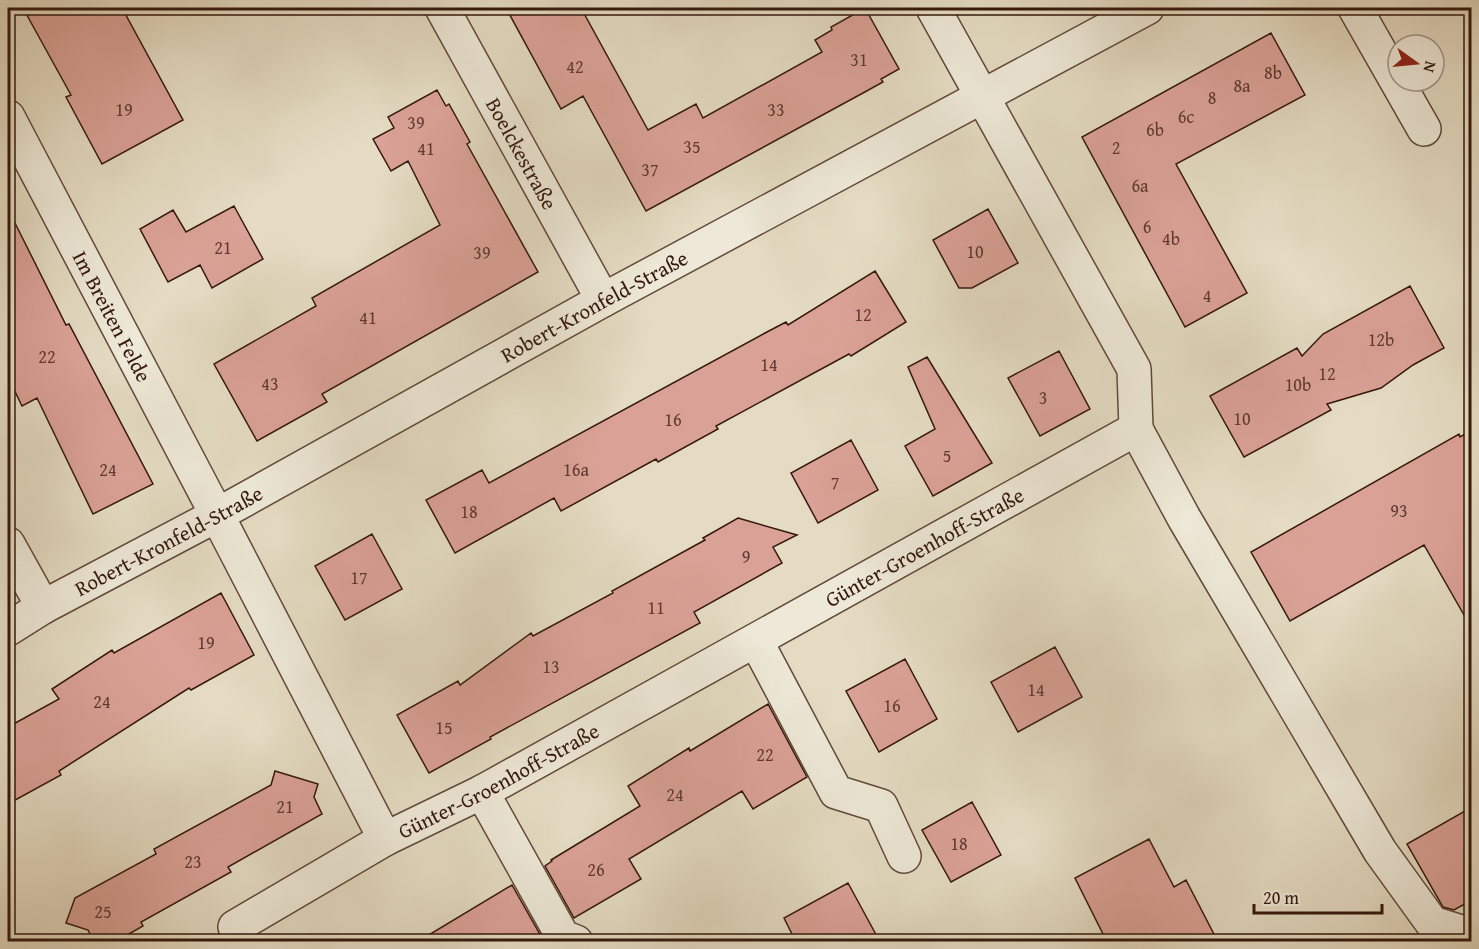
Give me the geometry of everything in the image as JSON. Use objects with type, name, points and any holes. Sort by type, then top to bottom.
[{"type":"street","name":"Boelckestraße","points":[[442,8],[603,300]]},
{"type":"street","points":[[933,8],[1134,369],[1136,429],[1184,518],[1380,851],[1432,923],[1461,932],[1472,931]]},
{"type":"street","name":"Robert-Kronfeld-Straße","points":[[8,629],[43,607],[217,515],[603,300],[1147,8]]},
{"type":"street","points":[[1355,8],[1424,129]]},
{"type":"street","name":"Im Breiten Felde","points":[[8,117],[217,515]]},
{"type":"street","name":"Günter-Groenhoff-Straße","points":[[243,942],[235,927],[385,839],[483,792],[1136,429]]},
{"type":"street","name":"Günter-Groenhoff-Straße","points":[[217,515],[385,839]]},
{"type":"street","points":[[8,544],[43,607]]},
{"type":"street","points":[[756,641],[836,792],[881,806],[904,856]]},
{"type":"street","points":[[483,792],[563,937],[576,942]]},
{"type":"building","points":[[23,8],[122,8],[183,120],[102,164],[66,97],[71,95]]},
{"type":"building","points":[[506,8],[581,8],[648,130],[696,104],[703,118],[822,52],[815,40],[832,30],[831,27],[865,8],[899,69],[881,79],[883,82],[646,211],[583,96],[561,109]]},
{"type":"building","points":[[1271,33],[1305,95],[1176,164],[1247,293],[1185,327],[1082,137]]},
{"type":"building","points":[[437,90],[446,106],[449,104],[470,142],[467,144],[538,272],[322,394],[327,402],[257,441],[214,364],[316,306],[312,298],[440,225],[408,161],[391,171],[373,139],[394,128],[388,117]]},
{"type":"building","points":[[234,206],[263,259],[212,288],[200,265],[168,282],[140,229],[173,210],[186,232]]},
{"type":"building","points":[[8,209],[66,325],[69,324],[153,484],[93,514],[37,398],[22,406],[8,377]]},
{"type":"building","points":[[988,209],[1018,263],[972,288],[959,288],[933,240]]},
{"type":"building","points":[[875,271],[906,322],[851,356],[849,354],[716,426],[718,429],[658,462],[656,459],[561,511],[554,498],[455,553],[426,500],[482,470],[489,483],[765,333],[786,322],[788,325]]},
{"type":"building","points":[[1410,286],[1444,348],[1413,365],[1381,388],[1327,404],[1331,410],[1244,457],[1210,396],[1297,348],[1302,356],[1323,334]]},
{"type":"building","points":[[1059,351],[1090,409],[1040,436],[1008,378]]},
{"type":"building","points":[[927,357],[992,463],[933,496],[905,446],[935,429],[908,367]]},
{"type":"building","points":[[1472,430],[1472,629],[1424,545],[1290,621],[1251,552],[1459,434],[1460,437]]},
{"type":"building","points":[[851,440],[878,490],[818,523],[791,473]]},
{"type":"building","points":[[738,518],[797,535],[773,547],[782,563],[694,612],[700,623],[490,737],[491,739],[429,773],[397,715],[458,681],[460,685],[531,633],[533,636],[613,593],[612,591],[705,540],[703,538]]},
{"type":"building","points":[[372,534],[402,589],[345,620],[315,566]]},
{"type":"building","points":[[221,593],[254,655],[191,690],[189,688],[59,771],[61,775],[8,804],[8,727],[59,699],[52,689],[112,650],[114,653]]},
{"type":"building","points":[[1055,647],[1082,697],[1018,732],[991,682]]},
{"type":"building","points":[[905,659],[937,719],[879,752],[846,691]]},
{"type":"building","points":[[768,704],[807,777],[753,809],[742,791],[629,859],[641,879],[574,918],[545,866],[551,860],[640,806],[628,786],[689,748],[690,751]]},
{"type":"building","points":[[275,771],[318,784],[314,797],[322,814],[228,867],[231,872],[141,922],[143,926],[115,942],[94,942],[88,930],[66,923],[75,898],[156,854],[154,849],[271,785]]},
{"type":"building","points":[[972,802],[1001,855],[951,882],[922,830]]},
{"type":"building","points":[[1472,807],[1472,900],[1454,910],[1443,907],[1407,844]]},
{"type":"building","points":[[1149,839],[1174,887],[1186,880],[1218,942],[1107,942],[1075,878]]},
{"type":"building","points":[[848,883],[880,942],[796,942],[784,918]]},
{"type":"building","points":[[512,885],[542,938],[536,942],[417,942]]}]
